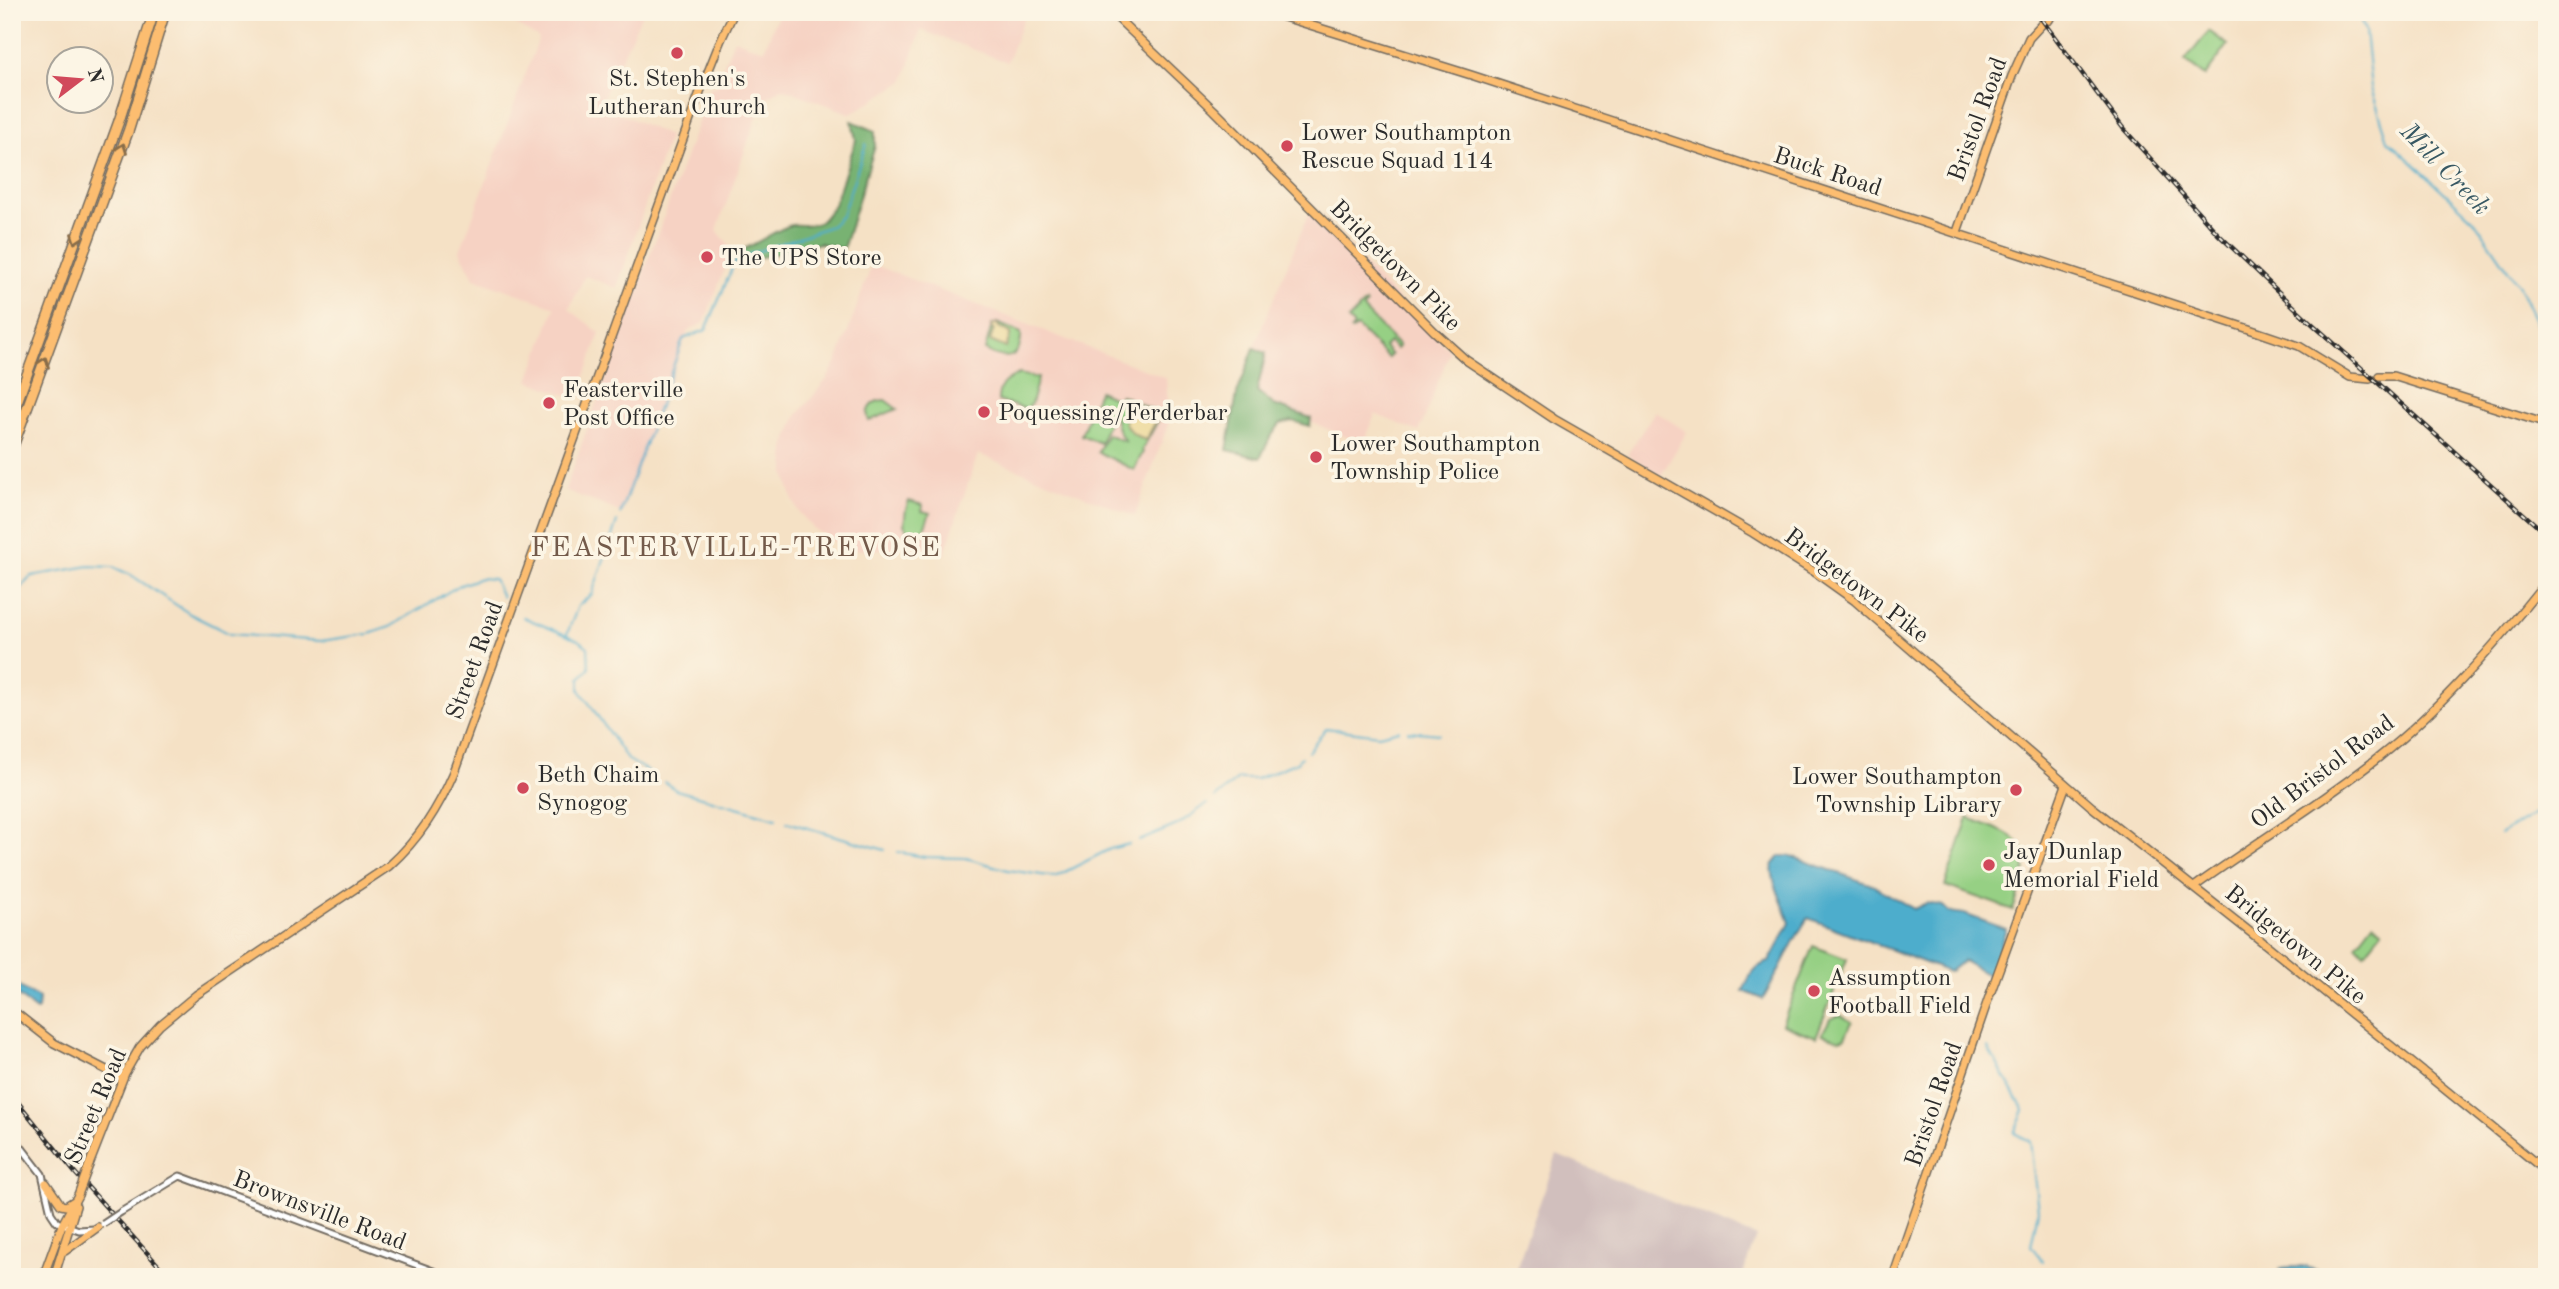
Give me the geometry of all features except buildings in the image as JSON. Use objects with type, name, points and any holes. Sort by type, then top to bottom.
[{"type":"highway","points":[[12,416],[119,121],[154,12]]},
{"type":"highway","points":[[12,449],[129,129],[165,12]]},
{"type":"main road","name":"Street Road","points":[[54,1277],[78,1195],[122,1078],[149,1036],[171,1014],[389,866],[419,835],[442,801],[709,69],[734,12]]},
{"type":"main road","name":"Buck Road","points":[[1268,12],[1431,62],[2288,342],[2350,377],[2370,379]]},
{"type":"main road","name":"Bridgetown Pike","points":[[1113,13],[1210,106],[1405,303],[1466,360],[1554,419],[1752,533],[1835,586],[1939,672],[2066,785],[2547,1172]]},
{"type":"main road","name":"Bristol Road","points":[[1956,232],[2012,76],[2029,38],[2048,19]]},
{"type":"main road","points":[[2379,376],[2393,376],[2547,424]]},
{"type":"main road","name":"Old Bristol Road","points":[[2194,887],[2332,793],[2405,735],[2486,653],[2547,580]]},
{"type":"main road","name":"Bristol Road","points":[[1893,1277],[1989,997],[2066,785]]},
{"type":"main road","points":[[12,1010],[54,1043],[122,1078]]},
{"type":"main road","points":[[46,1183],[62,1206],[68,1206],[78,1195]]},
{"type":"main road","name":"Street Road","points":[[43,1277],[62,1225],[78,1195]]},
{"type":"main road","points":[[61,1257],[72,1244],[100,1226]]},
{"type":"street","points":[[12,1135],[42,1174],[51,1213],[62,1225],[86,1231],[100,1226]]},
{"type":"street","name":"Brownsville Road","points":[[100,1226],[180,1176],[449,1277]]},
{"type":"shaded area","points":[[493,12],[643,12],[600,104],[669,136],[617,288],[585,276],[569,309],[600,333],[577,399],[529,381],[555,307],[474,278],[460,251],[539,38]]},
{"type":"shaded area","points":[[773,12],[1026,12],[1007,62],[921,30],[904,81],[851,114],[782,88],[758,103],[761,105],[717,230],[732,250],[704,323],[688,331],[622,513],[565,490],[711,86],[715,87],[734,39],[764,50],[778,15]]},
{"type":"shaded area","points":[[1310,210],[1450,351],[1419,432],[1375,414],[1364,444],[1249,397],[1267,353],[1254,346]]},
{"type":"shaded area","name":"Poquessing/Ferderbar","points":[[872,264],[1166,378],[1169,422],[1135,516],[978,454],[944,555],[905,548],[859,550],[836,543],[814,529],[799,512],[792,498],[785,473],[785,447],[796,417],[827,379],[838,359]]},
{"type":"shaded area","points":[[1655,411],[1687,432],[1661,475],[1627,455]]},
{"type":"shaded area","points":[[1557,1155],[1756,1237],[1742,1277],[1513,1277]]},
{"type":"green space","points":[[2209,31],[2228,45],[2205,76],[2185,61]]},
{"type":"green space","points":[[852,121],[875,131],[875,146],[843,249],[820,243],[737,263],[737,252],[787,227],[817,224],[826,216],[834,205],[856,140]]},
{"type":"green space","points":[[1365,303],[1363,309],[1399,346],[1396,349],[1389,342],[1384,347],[1391,355],[1388,358],[1357,327],[1351,330],[1354,326],[1348,320]]},
{"type":"green space","points":[[997,323],[1021,333],[1021,342],[1015,354],[1005,357],[985,350],[992,325]]},
{"type":"green space","points":[[1254,348],[1266,353],[1257,391],[1274,405],[1311,418],[1310,426],[1292,421],[1280,424],[1260,458],[1227,450],[1237,394]]},
{"type":"green space","points":[[1019,374],[1038,378],[1027,409],[998,401],[999,390],[1004,383]]},
{"type":"green space","points":[[1099,391],[1117,399],[1121,395],[1159,413],[1160,417],[1134,470],[1098,452],[1107,434],[1126,442],[1117,426],[1115,406],[1100,443],[1081,435]]},
{"type":"green space","points":[[885,400],[897,409],[869,421],[871,406]]},
{"type":"green space","points":[[909,501],[923,505],[922,511],[930,513],[920,539],[915,538],[904,525]]},
{"type":"green space","name":"Jay Dunlap Memorial Field","points":[[1968,818],[2004,833],[2016,840],[2022,848],[2024,872],[2013,910],[1945,886]]},
{"type":"green space","points":[[2373,923],[2383,931],[2365,953],[2356,945]]},
{"type":"green space","name":"Assumption Football Field","points":[[1813,946],[1847,959],[1816,1037],[1782,1024]]},
{"type":"green space","points":[[1840,1015],[1852,1022],[1845,1038],[1840,1040],[1822,1034],[1830,1019]]},
{"type":"sand","points":[[997,323],[1011,333],[1006,348],[990,341],[994,329],[991,328],[992,325]]},
{"type":"sand","points":[[1136,405],[1159,413],[1160,417],[1146,440],[1134,434],[1126,425],[1126,415]]},
{"type":"water","points":[[1780,856],[1791,856],[1872,885],[1914,909],[1926,903],[1943,906],[1949,912],[1964,914],[2006,929],[1990,976],[1963,961],[1949,972],[1808,918],[1763,999],[1743,991],[1755,969],[1769,962],[1790,923],[1772,871]]},
{"type":"water","points":[[12,981],[39,998],[38,1009],[12,991]]},
{"type":"water","points":[[2306,1267],[2319,1271],[2322,1277],[2275,1277],[2281,1268]]},
{"type":"waterway","name":"Mill Creek","points":[[2357,12],[2365,31],[2371,88],[2388,140],[2474,220],[2518,284],[2539,329],[2547,330]]},
{"type":"waterway","points":[[620,514],[683,339],[706,330],[736,259],[831,226],[842,215],[866,144]]},
{"type":"waterway","points":[[567,634],[578,606],[592,594],[617,522]]},
{"type":"waterway","points":[[12,592],[18,590],[32,576],[89,566],[113,567],[131,575],[190,614],[230,634],[321,641],[369,634],[390,627],[458,586],[480,578],[494,579],[502,597]]},
{"type":"waterway","points":[[523,617],[578,640],[588,647],[589,669],[580,678],[580,690],[627,759],[652,774]]},
{"type":"waterway","points":[[1308,752],[1326,728],[1379,735],[1399,730]]},
{"type":"waterway","points":[[1408,731],[1439,734]]},
{"type":"waterway","points":[[1215,798],[1238,779],[1256,779],[1297,762],[1301,757]]},
{"type":"waterway","points":[[664,782],[676,790],[776,818]]},
{"type":"waterway","points":[[1139,841],[1177,825],[1207,804]]},
{"type":"waterway","points":[[2500,834],[2547,806]]},
{"type":"waterway","points":[[787,822],[885,850]]},
{"type":"waterway","points":[[897,852],[925,857],[966,858],[1008,870],[1055,877],[1110,849],[1129,844]]},
{"type":"waterway","points":[[1988,1048],[2024,1110],[2014,1133],[2030,1141],[2038,1210],[2031,1246],[2043,1261]]},
{"type":"waterway","points":[[2051,1270],[2060,1277]]},
{"type":"railway","points":[[2036,12],[2123,128],[2218,234],[2308,320],[2547,535]]},
{"type":"railway","points":[[12,1095],[76,1174],[169,1277]]},
{"type":"place","name":"St. Stephen's Lutheran Church","points":[[677,53]]},
{"type":"place","name":"Lower Southampton Rescue Squad 114","points":[[1287,146]]},
{"type":"place","name":"The UPS Store","points":[[707,257]]},
{"type":"place","name":"Feasterville Post Office","points":[[549,403]]},
{"type":"place","name":"Poquessing/Ferderbar","points":[[984,412]]},
{"type":"place","name":"Lower Southampton Township Police","points":[[1316,457]]},
{"type":"place","name":"Beth Chaim Synogog","points":[[523,788]]},
{"type":"place","name":"Lower Southampton Township Library","points":[[2016,790]]},
{"type":"place","name":"Jay Dunlap Memorial Field","points":[[1989,865]]},
{"type":"place","name":"Assumption Football Field","points":[[1814,991]]},
{"type":"district","name":"FEASTERVILLE-TREVOSE","points":[[736,546]]}]
